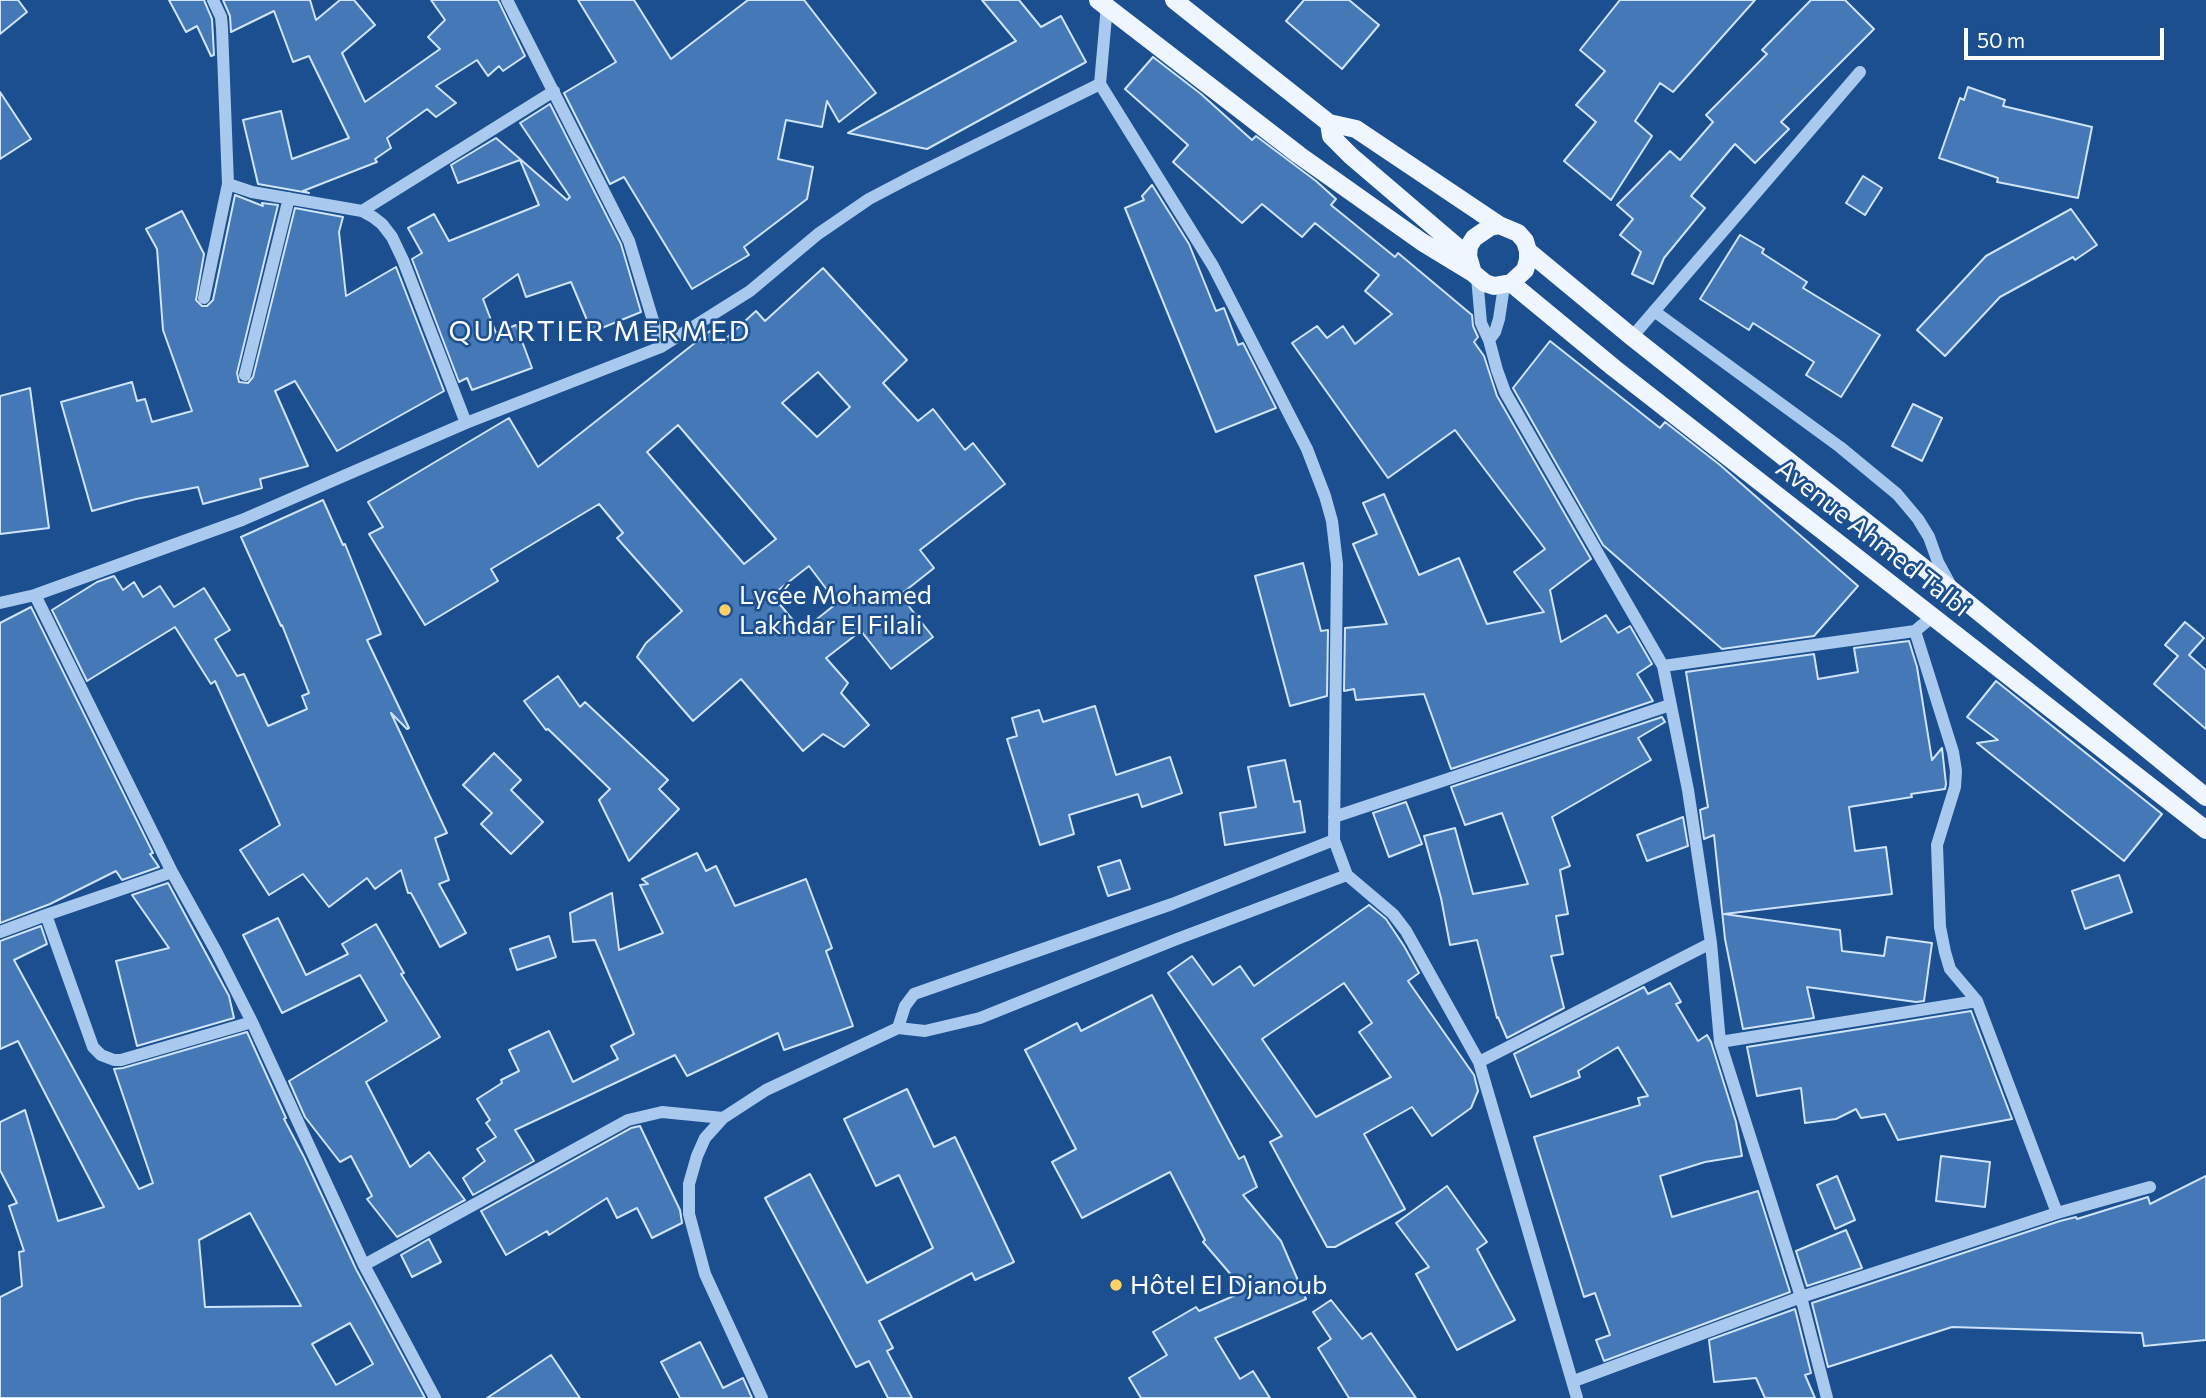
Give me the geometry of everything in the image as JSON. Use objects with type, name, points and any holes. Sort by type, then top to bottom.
[{"type":"main road","points":[[1174,0],[1329,123],[1356,129],[1499,225],[1518,233],[1525,241],[1528,251],[1525,270],[1507,285],[1485,283],[1331,136],[1329,123]]},
{"type":"main road","points":[[1103,3],[1298,155],[1422,242],[1473,269]]},
{"type":"main road","points":[[1473,269],[1469,246],[1474,238],[1490,227],[1499,225]]},
{"type":"main road","points":[[1528,251],[2206,796]]},
{"type":"main road","name":"Avenue Ahmed Talbi","points":[[1507,285],[2206,830]]},
{"type":"street","points":[[204,298],[228,184],[222,28],[213,0]]},
{"type":"street","points":[[507,0],[629,241],[661,347]]},
{"type":"street","points":[[1103,3],[1100,84],[1213,266],[1307,449],[1325,496],[1332,521],[1337,564],[1334,840],[1347,875],[1399,922],[1479,1062],[1577,1398]]},
{"type":"street","points":[[1632,337],[1860,72]]},
{"type":"street","points":[[0,603],[35,595],[242,520],[466,424],[661,347],[750,291],[818,234],[869,199],[1100,84]]},
{"type":"street","points":[[362,211],[554,91]]},
{"type":"street","points":[[228,184],[253,192],[362,211],[382,224],[403,260],[466,424]]},
{"type":"street","points":[[245,375],[289,198]]},
{"type":"street","points":[[1473,269],[1481,323],[1506,392],[1662,666],[1688,789],[1711,943],[1720,1042],[1801,1297],[1827,1398]]},
{"type":"street","points":[[1489,340],[1495,332],[1507,285]]},
{"type":"street","points":[[1654,311],[1840,447],[1897,494],[1919,520],[1929,537],[1937,562],[1953,591]]},
{"type":"street","points":[[35,595],[172,872],[252,1022],[364,1265],[435,1398]]},
{"type":"street","points":[[1662,666],[1914,631],[1932,617]]},
{"type":"street","points":[[1914,631],[1953,752],[1956,771],[1955,787],[1937,845],[1940,928],[1950,969],[1977,1001],[2057,1213]]},
{"type":"street","points":[[1334,817],[1670,705]]},
{"type":"street","points":[[898,1027],[905,1006],[914,994],[1172,904],[1334,840]]},
{"type":"street","points":[[0,932],[172,872]]},
{"type":"street","points":[[762,1398],[705,1274],[690,1214],[689,1184],[697,1156],[705,1139],[723,1118],[766,1090],[898,1027],[925,1031],[979,1018],[1347,875]]},
{"type":"street","points":[[46,915],[93,1047],[101,1055],[121,1060],[252,1022]]},
{"type":"street","points":[[1479,1062],[1711,943]]},
{"type":"street","points":[[1720,1042],[1977,1001]]},
{"type":"street","points":[[364,1265],[628,1120],[662,1112],[723,1118]]},
{"type":"street","points":[[1574,1381],[1801,1297],[2057,1213],[2150,1187]]},
{"type":"building","points":[[0,0],[18,0],[27,12],[0,34]]},
{"type":"building","points":[[169,0],[204,0],[212,19],[214,55],[211,56],[197,26],[186,32]]},
{"type":"building","points":[[223,0],[310,0],[316,20],[340,0],[354,0],[375,25],[342,53],[365,102],[440,49],[428,37],[445,20],[431,0],[498,0],[525,56],[503,71],[499,66],[488,76],[477,60],[436,86],[456,103],[436,117],[427,109],[387,138],[391,148],[375,159],[377,162],[303,191],[309,193],[258,184],[243,120],[281,111],[292,159],[349,138],[309,56],[293,62],[274,11],[231,32],[230,16]]},
{"type":"building","points":[[578,0],[634,0],[671,59],[748,0],[804,0],[876,93],[839,122],[827,101],[822,127],[786,120],[778,159],[813,167],[807,199],[744,247],[749,255],[692,289],[624,177],[610,184],[564,93],[616,62]]},
{"type":"building","points":[[982,0],[1019,0],[1041,27],[1061,16],[1086,62],[927,149],[848,133],[1016,41]]},
{"type":"building","points":[[1304,0],[1349,0],[1379,25],[1342,69],[1286,21]]},
{"type":"building","points":[[1620,0],[1755,0],[1673,92],[1660,83],[1635,121],[1652,136],[1611,200],[1564,161],[1596,122],[1576,105],[1605,71],[1580,50]]},
{"type":"building","points":[[1811,0],[1845,0],[1874,29],[1781,122],[1789,129],[1755,163],[1735,144],[1691,196],[1705,208],[1664,258],[1653,284],[1632,274],[1641,252],[1620,235],[1633,219],[1617,205],[1670,151],[1680,160],[1713,122],[1706,115],[1767,54],[1762,50]]},
{"type":"building","points":[[1153,57],[1201,94],[1252,140],[1256,136],[1316,181],[1336,199],[1331,205],[1395,257],[1398,253],[1472,315],[1478,337],[1474,342],[1484,356],[1497,396],[1591,559],[1550,590],[1561,642],[1606,615],[1618,633],[1630,626],[1652,664],[1637,674],[1653,701],[1451,769],[1424,694],[1356,700],[1354,689],[1344,691],[1345,628],[1387,624],[1353,544],[1377,534],[1363,503],[1384,494],[1419,575],[1459,558],[1487,624],[1544,612],[1514,572],[1545,549],[1455,430],[1388,478],[1292,343],[1317,326],[1327,338],[1343,326],[1355,344],[1392,314],[1365,291],[1379,275],[1315,223],[1302,237],[1262,204],[1242,223],[1173,162],[1188,145],[1125,89]]},
{"type":"building","points":[[1968,87],[2005,100],[2003,106],[2092,127],[2078,198],[1997,182],[1998,178],[1939,158],[1960,98],[1964,100]]},
{"type":"building","points":[[0,92],[31,139],[0,159]]},
{"type":"building","points":[[550,104],[621,244],[641,312],[592,332],[571,282],[526,297],[518,274],[483,299],[496,333],[516,325],[532,368],[472,390],[467,378],[459,382],[412,259],[422,253],[408,228],[434,214],[449,241],[539,205],[520,160],[458,183],[451,165],[496,138],[567,200],[570,197],[520,123]]},
{"type":"building","points":[[1863,176],[1882,188],[1865,215],[1846,203]]},
{"type":"building","points":[[1152,185],[1189,244],[1216,311],[1224,308],[1238,345],[1243,343],[1276,408],[1216,432],[1125,208],[1144,200],[1142,196]]},
{"type":"building","points":[[235,195],[263,206],[262,203],[278,205],[237,373],[239,382],[248,383],[253,377],[295,208],[343,217],[339,232],[346,296],[396,267],[444,391],[337,451],[295,381],[275,391],[308,466],[260,479],[262,488],[203,504],[198,487],[92,511],[61,402],[132,382],[137,401],[145,399],[152,422],[192,411],[163,330],[157,249],[146,229],[182,211],[204,254],[196,300],[202,306],[207,306],[213,300]]},
{"type":"building","points":[[2071,209],[2097,245],[2075,260],[2073,257],[2000,297],[1945,356],[1917,330],[1986,256]]},
{"type":"building","points":[[1740,235],[1764,249],[1762,253],[1807,282],[1803,288],[1880,335],[1841,397],[1806,375],[1814,362],[1753,323],[1749,330],[1700,299]]},
{"type":"building","points":[[823,268],[907,360],[883,383],[918,421],[933,409],[965,450],[973,443],[1005,484],[920,550],[934,568],[900,595],[933,637],[891,669],[861,631],[826,658],[848,683],[841,693],[869,725],[844,747],[823,734],[803,751],[741,679],[693,721],[637,657],[646,643],[682,611],[617,538],[623,533],[599,504],[491,569],[498,581],[425,625],[369,534],[383,527],[368,502],[509,418],[538,467],[710,331],[721,343],[756,311],[765,321]],"holes":[[[818,372],[850,407],[817,437],[782,403]],[[678,425],[776,539],[744,564],[647,452]],[[809,566],[837,603],[802,631],[772,595]]]},
{"type":"building","points":[[1550,341],[1660,428],[1665,422],[1720,465],[1858,586],[1814,636],[1722,649],[1603,545],[1513,388]]},
{"type":"building","points":[[30,388],[49,528],[0,534],[0,396]]},
{"type":"building","points":[[1913,404],[1942,418],[1922,461],[1892,446]]},
{"type":"building","points":[[323,500],[343,545],[345,544],[381,634],[367,640],[409,728],[391,713],[447,833],[435,838],[449,880],[439,884],[466,933],[440,947],[411,893],[408,893],[401,870],[375,889],[367,878],[329,907],[303,874],[269,895],[240,850],[280,825],[215,681],[211,684],[175,627],[87,681],[52,610],[97,582],[114,576],[123,590],[134,582],[143,597],[160,586],[174,607],[204,588],[230,630],[215,639],[237,676],[244,674],[268,726],[307,709],[302,696],[309,693],[282,625],[241,537]]},
{"type":"building","points":[[1303,563],[1321,631],[1328,630],[1327,696],[1290,706],[1255,576]]},
{"type":"building","points":[[31,607],[153,853],[150,854],[159,867],[122,880],[116,871],[50,904],[0,923],[0,623]]},
{"type":"building","points":[[2185,622],[2204,638],[2189,655],[2206,670],[2206,729],[2154,684],[2178,656],[2165,645]]},
{"type":"building","points":[[1909,641],[1917,667],[1932,760],[1942,748],[1945,789],[1849,807],[1855,851],[1886,847],[1892,894],[1724,914],[1840,930],[1842,951],[1884,956],[1887,937],[1932,943],[1924,1001],[1807,987],[1814,1018],[1743,1029],[1725,939],[1714,835],[1704,839],[1700,810],[1708,807],[1686,672],[1814,654],[1818,679],[1858,672],[1854,648]]},
{"type":"building","points":[[558,676],[580,707],[585,702],[668,780],[659,789],[679,809],[629,861],[599,800],[610,789],[546,730],[524,701]]},
{"type":"building","points":[[1996,681],[2162,814],[2124,861],[1977,743],[1998,740],[1967,717]]},
{"type":"building","points":[[1095,706],[1116,775],[1170,757],[1182,793],[1142,807],[1138,794],[1069,815],[1074,834],[1040,845],[1007,739],[1017,736],[1012,718],[1039,710],[1043,722]]},
{"type":"building","points":[[1662,717],[1665,722],[1638,738],[1651,760],[1552,817],[1570,866],[1560,870],[1568,914],[1556,916],[1563,954],[1551,956],[1564,1008],[1507,1038],[1497,1018],[1477,940],[1450,945],[1441,898],[1424,836],[1455,828],[1473,894],[1528,884],[1502,813],[1465,825],[1451,787]]},
{"type":"building","points":[[494,753],[521,780],[511,790],[543,822],[511,854],[481,824],[492,813],[463,785]]},
{"type":"building","points":[[1285,760],[1294,802],[1300,801],[1305,832],[1225,845],[1220,813],[1256,807],[1248,767]]},
{"type":"building","points":[[1406,802],[1422,844],[1389,857],[1373,813]]},
{"type":"building","points":[[1683,817],[1688,846],[1647,861],[1637,835]]},
{"type":"building","points":[[697,853],[706,871],[716,866],[735,906],[806,879],[832,948],[826,951],[853,1026],[784,1050],[778,1033],[687,1076],[675,1055],[515,1130],[534,1161],[473,1195],[463,1178],[485,1161],[477,1149],[496,1137],[486,1123],[490,1120],[477,1099],[502,1083],[501,1080],[519,1071],[509,1050],[549,1031],[573,1082],[618,1059],[611,1046],[634,1034],[595,940],[573,942],[570,913],[612,893],[619,950],[663,933],[640,885],[648,884],[642,879]]},
{"type":"building","points":[[1120,860],[1130,889],[1108,896],[1098,867]]},
{"type":"building","points":[[2119,875],[2132,912],[2085,929],[2072,891]]},
{"type":"building","points":[[168,883],[229,996],[234,1018],[137,1046],[116,961],[169,948],[132,895]]},
{"type":"building","points":[[1369,905],[1386,919],[1404,946],[1419,973],[1408,981],[1474,1075],[1478,1091],[1471,1108],[1432,1136],[1412,1107],[1364,1134],[1405,1209],[1335,1247],[1327,1247],[1270,1142],[1282,1136],[1168,973],[1192,956],[1213,985],[1240,966],[1254,986]],"holes":[[[1344,983],[1372,1023],[1359,1032],[1391,1077],[1316,1117],[1262,1039]]]},
{"type":"building","points":[[278,918],[306,975],[348,954],[342,944],[376,924],[404,973],[401,974],[440,1037],[366,1082],[410,1167],[429,1152],[465,1200],[397,1237],[367,1199],[372,1196],[351,1156],[340,1162],[305,1117],[289,1081],[387,1021],[360,975],[282,1013],[243,935]]},
{"type":"building","points":[[41,926],[47,944],[14,960],[139,1189],[153,1183],[114,1069],[247,1032],[286,1118],[284,1119],[356,1269],[425,1398],[0,1398],[0,1297],[22,1286],[19,1252],[24,1251],[9,1206],[17,1203],[0,1170],[0,1122],[25,1110],[58,1221],[104,1207],[18,1041],[0,1049],[0,941]],"holes":[[[250,1213],[301,1306],[205,1307],[199,1240]],[[350,1323],[373,1364],[336,1385],[312,1344]]]},
{"type":"building","points":[[549,936],[556,957],[517,970],[510,949]]},
{"type":"building","points":[[1670,983],[1681,1002],[1676,1004],[1698,1041],[1707,1035],[1711,1042],[1736,1122],[1742,1156],[1705,1162],[1660,1176],[1672,1217],[1758,1191],[1790,1292],[1604,1361],[1596,1340],[1610,1335],[1595,1293],[1584,1297],[1534,1137],[1640,1105],[1638,1098],[1648,1096],[1618,1047],[1578,1071],[1580,1077],[1531,1097],[1514,1054],[1644,987],[1648,994]]},
{"type":"building","points":[[1152,995],[1239,1159],[1244,1156],[1257,1187],[1243,1195],[1281,1241],[1306,1299],[1215,1338],[1240,1379],[1253,1371],[1270,1398],[1141,1398],[1129,1378],[1167,1355],[1153,1332],[1196,1307],[1199,1311],[1245,1291],[1203,1242],[1205,1240],[1170,1172],[1082,1218],[1052,1162],[1076,1149],[1025,1050],[1077,1023],[1081,1031]]},
{"type":"building","points":[[1971,1011],[2012,1119],[1898,1140],[1885,1114],[1861,1118],[1856,1109],[1836,1119],[1805,1123],[1801,1088],[1757,1096],[1747,1047]]},
{"type":"building","points":[[907,1089],[934,1147],[955,1137],[1014,1262],[975,1280],[972,1273],[879,1321],[893,1348],[887,1351],[912,1398],[888,1398],[869,1361],[856,1367],[765,1198],[810,1174],[867,1283],[933,1248],[899,1175],[876,1186],[844,1119]]},
{"type":"building","points":[[640,1126],[680,1210],[682,1223],[652,1238],[637,1208],[617,1218],[607,1198],[549,1235],[547,1231],[506,1255],[481,1211],[631,1128]]},
{"type":"building","points":[[1941,1156],[1990,1162],[1985,1207],[1936,1201]]},
{"type":"building","points":[[1837,1176],[1855,1220],[1835,1229],[1817,1185]]},
{"type":"building","points":[[2206,1176],[2206,1340],[2144,1346],[2142,1333],[1952,1327],[1828,1367],[1812,1303],[2060,1221],[2076,1217],[2077,1219],[2148,1197],[2150,1204]]},
{"type":"building","points":[[1447,1186],[1487,1242],[1477,1249],[1515,1320],[1457,1350],[1416,1274],[1429,1267],[1396,1223]]},
{"type":"building","points":[[1846,1230],[1862,1268],[1807,1286],[1796,1251]]},
{"type":"building","points":[[429,1239],[441,1262],[412,1277],[401,1255]]},
{"type":"building","points":[[1331,1300],[1362,1339],[1371,1333],[1416,1398],[1349,1398],[1318,1348],[1331,1339],[1313,1312]]},
{"type":"building","points":[[1795,1309],[1811,1373],[1805,1375],[1815,1398],[1765,1398],[1756,1378],[1714,1382],[1709,1340]]},
{"type":"building","points":[[700,1342],[723,1388],[743,1378],[752,1398],[680,1398],[661,1362]]},
{"type":"building","points":[[551,1355],[580,1398],[487,1398]]},
{"type":"place","name":"Lycée Mohamed Lakhdar El Filali","points":[[725,610]]},
{"type":"place","name":"Hôtel El Djanoub","points":[[1116,1285]]},
{"type":"district","name":"QUARTIER MERMED","points":[[600,332]]}]
